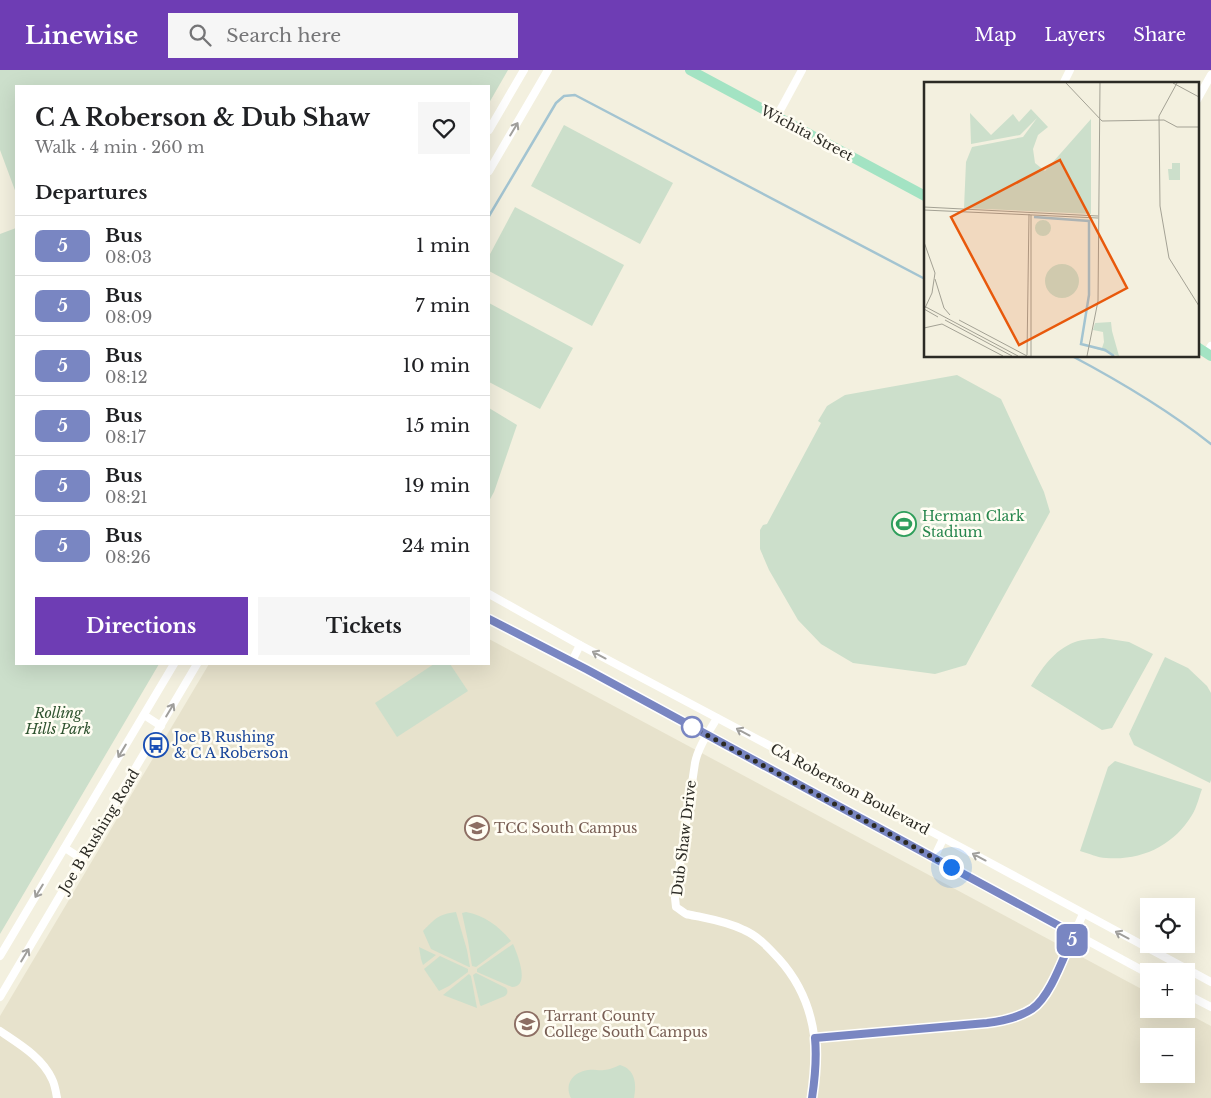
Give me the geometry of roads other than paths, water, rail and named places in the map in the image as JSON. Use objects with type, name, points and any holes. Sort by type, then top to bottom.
[{"type":"main road","name":"Wichita Street","points":[[690,70],[924,195]]},
{"type":"main road","points":[[1198,347],[1210,352]]},
{"type":"street","points":[[490,128],[524,70]]},
{"type":"street","points":[[490,169],[548,70]]},
{"type":"street","points":[[777,116],[802,70]]},
{"type":"street","points":[[1064,82],[1070,70]]},
{"type":"street","points":[[1198,98],[1211,75]]},
{"type":"street","name":"CA Robertson Boulevard","points":[[490,595],[580,645],[1211,982]]},
{"type":"street","name":"CA Robertson Boulevard","points":[[490,619],[572,661],[1140,969]]},
{"type":"street","points":[[572,661],[580,645]]},
{"type":"street","name":"Joe B Rushing Road","points":[[0,956],[173,665]]},
{"type":"street","name":"Joe B Rushing Road","points":[[0,998],[197,665]]},
{"type":"street","points":[[144,715],[161,726]]},
{"type":"street","name":"Dub Shaw Drive","points":[[717,718],[696,759],[674,898],[676,907],[686,914],[730,923],[746,931],[769,947],[790,971],[800,987],[812,1023],[816,1048],[812,1098]]},
{"type":"street","points":[[934,858],[943,838]]},
{"type":"street","points":[[65,848],[82,859]]},
{"type":"street","points":[[1074,934],[1083,914]]},
{"type":"street","points":[[1195,999],[1211,1007]]},
{"type":"street","points":[[0,1031],[28,1050],[41,1062],[52,1079],[57,1098]]},
{"type":"waterway","points":[[490,214],[556,103],[564,96],[575,95],[924,278]]},
{"type":"waterway","points":[[1076,358],[1144,397],[1211,444]]},
{"type":"place","name":"Herman Clark Stadium","points":[[904,524]]},
{"type":"place","name":"Joe B Rushing & C A Roberson","points":[[156,745]]},
{"type":"place","name":"TCC South Campus","points":[[477,828]]},
{"type":"place","name":"Tarrant County College South Campus","points":[[527,1024]]},
{"type":"park label","name":"Rolling Hills Park","points":[[58,722]]}]
